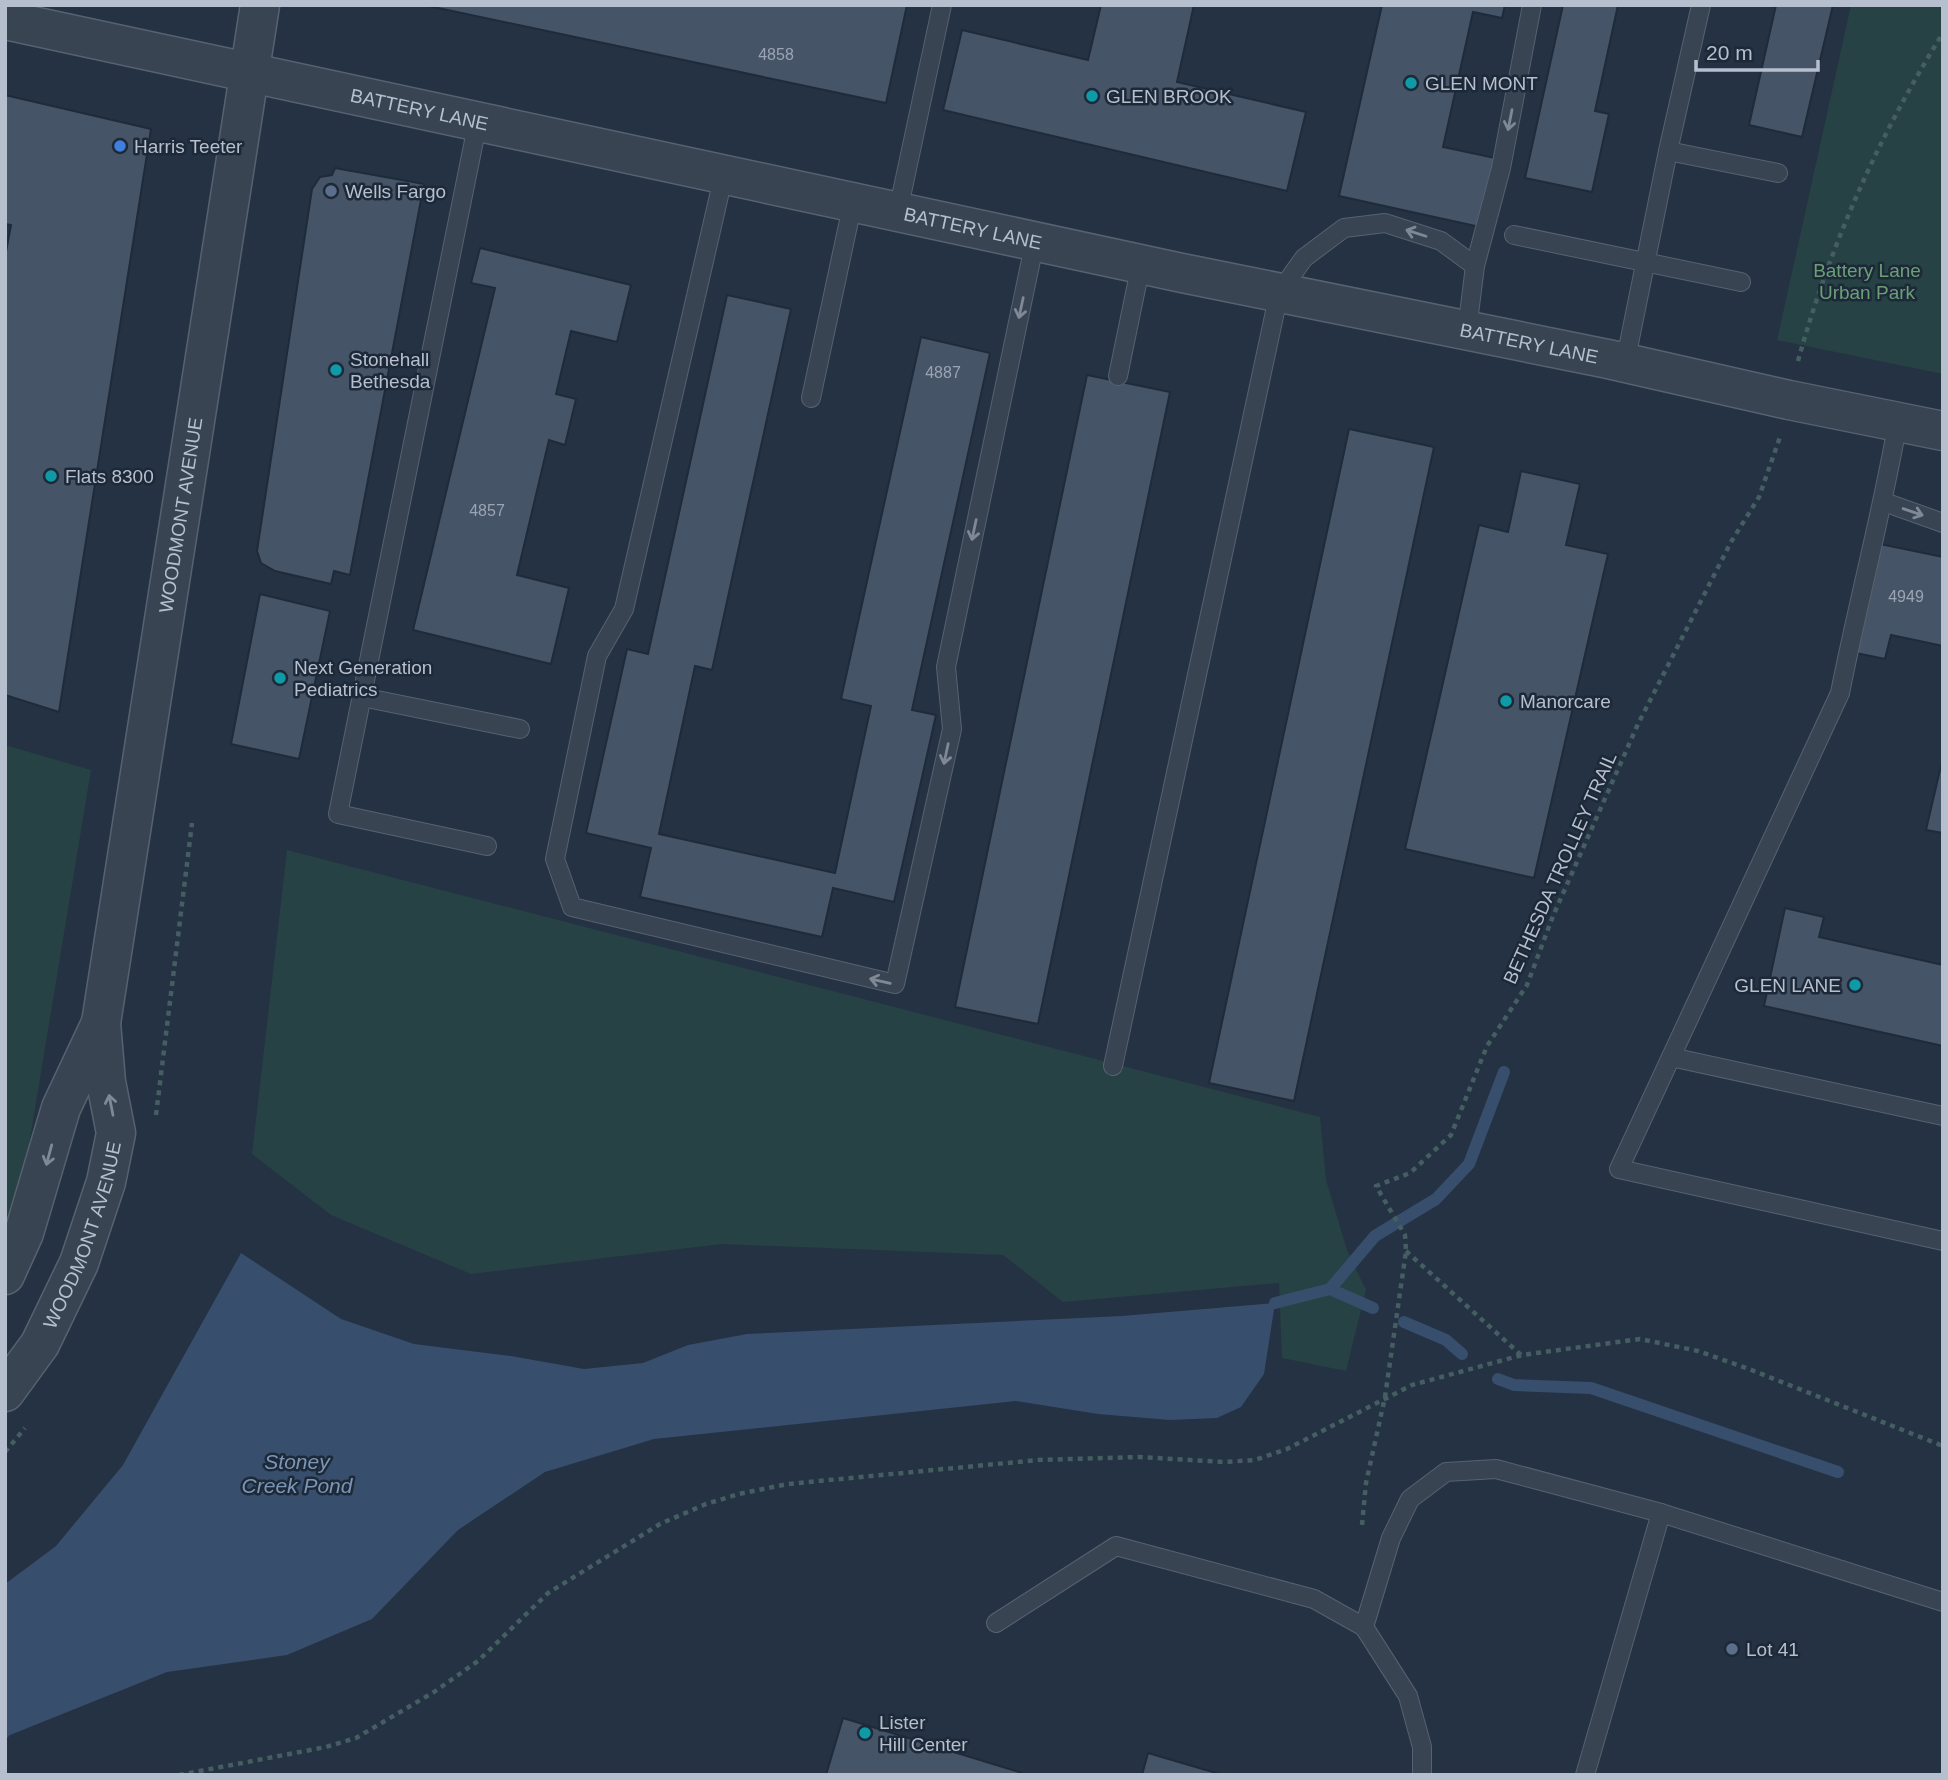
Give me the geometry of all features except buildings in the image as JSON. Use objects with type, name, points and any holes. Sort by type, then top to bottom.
[{"type":"street","name":"WOODMONT AVENUE","points":[[5,1392],[40,1344],[79,1263],[106,1182],[116,1133],[106,1083],[101,1024],[260,5]]},
{"type":"street","name":"BATTERY LANE","points":[[5,20],[1141,264],[1943,431]]},
{"type":"street","name":"WOODMONT AVENUE","points":[[5,1275],[24,1233],[47,1163],[61,1108],[101,1024]]},
{"type":"lane","points":[[898,211],[942,5]]},
{"type":"lane","points":[[1466,330],[1475,266],[1501,168],[1532,5]]},
{"type":"lane","points":[[1625,363],[1701,5]]},
{"type":"lane","points":[[478,121],[338,814],[487,846]]},
{"type":"lane","points":[[1668,151],[1778,173]]},
{"type":"lane","points":[[724,174],[624,609],[597,656],[555,859],[572,907],[895,984],[951,729],[946,667],[1035,241]]},
{"type":"lane","points":[[811,398],[853,202]]},
{"type":"lane","points":[[1113,1066],[1279,292],[1304,258],[1344,228],[1385,223],[1441,241],[1475,266]]},
{"type":"lane","points":[[1514,236],[1741,282]]},
{"type":"lane","points":[[1118,376],[1141,264]]},
{"type":"lane","points":[[1898,421],[1884,502],[1840,693],[1619,1169],[1943,1241]]},
{"type":"lane","points":[[1884,502],[1943,523]]},
{"type":"lane","points":[[362,697],[520,729]]},
{"type":"lane","points":[[1671,1057],[1943,1116]]},
{"type":"lane","points":[[1364,1627],[1391,1538],[1410,1499],[1446,1472],[1496,1469],[1661,1513],[1943,1601]]},
{"type":"lane","points":[[1585,1775],[1661,1513]]},
{"type":"lane","points":[[996,1623],[1116,1546],[1314,1599],[1364,1627],[1408,1696],[1422,1747],[1422,1775]]},
{"type":"path","points":[[1797,363],[1812,308],[1846,216],[1911,83],[1943,33]]},
{"type":"path","name":"BETHESDA TROLLEY TRAIL","points":[[1385,1397],[1406,1251],[1405,1235],[1376,1186],[1410,1172],[1451,1135],[1487,1046],[1527,985],[1553,916],[1638,724],[1731,542],[1759,497],[1779,446]]},
{"type":"path","points":[[1406,1251],[1522,1356]]},
{"type":"path","points":[[179,1775],[326,1747],[356,1738],[434,1692],[478,1661],[548,1593],[660,1524],[706,1504],[788,1484],[1038,1460],[1139,1457],[1224,1462],[1255,1460],[1287,1449],[1412,1385],[1522,1356],[1640,1339],[1698,1351],[1749,1369],[1943,1446]]},
{"type":"green space","name":"Battery Lane Urban Park","points":[[1851,5],[1943,5],[1943,374],[1777,340]]},
{"type":"green space","points":[[5,745],[91,770],[28,1151],[5,1225]]},
{"type":"green space","points":[[287,850],[1320,1117],[1326,1180],[1347,1250],[1366,1290],[1346,1371],[1282,1358],[1279,1283],[1063,1302],[1003,1255],[722,1244],[471,1274],[331,1215],[252,1154]]},
{"type":"water","name":"Stoney Creek Pond","points":[[241,1253],[341,1319],[414,1344],[511,1356],[584,1369],[643,1363],[688,1345],[747,1334],[1122,1316],[1275,1303],[1264,1374],[1241,1407],[1217,1418],[1170,1420],[1098,1414],[1016,1401],[654,1439],[545,1472],[458,1530],[372,1619],[287,1655],[167,1672],[10,1735],[5,1740],[5,1584],[56,1546],[123,1465]]},
{"type":"waterway","points":[[1275,1303],[1330,1289],[1375,1236],[1436,1199],[1469,1164],[1504,1072]]},
{"type":"waterway","points":[[1330,1289],[1373,1308]]},
{"type":"waterway","points":[[1404,1322],[1446,1340],[1462,1354]]},
{"type":"waterway","points":[[1498,1379],[1514,1385],[1591,1388],[1838,1472]]},
{"type":"place","name":"GLEN MONT","points":[[1411,83]]},
{"type":"place","name":"GLEN BROOK","points":[[1092,96]]},
{"type":"place","name":"Harris Teeter","points":[[120,146]]},
{"type":"place","name":"Wells Fargo","points":[[331,191]]},
{"type":"place","name":"Stonehall Bethesda","points":[[336,370]]},
{"type":"place","name":"Flats 8300","points":[[51,476]]},
{"type":"place","name":"Next Generation Pediatrics","points":[[280,678]]},
{"type":"place","name":"Manorcare","points":[[1506,701]]},
{"type":"place","name":"GLEN LANE","points":[[1855,985]]},
{"type":"place","name":"Lot 41","points":[[1732,1649]]},
{"type":"place","name":"Lister Hill Center","points":[[865,1733]]}]
